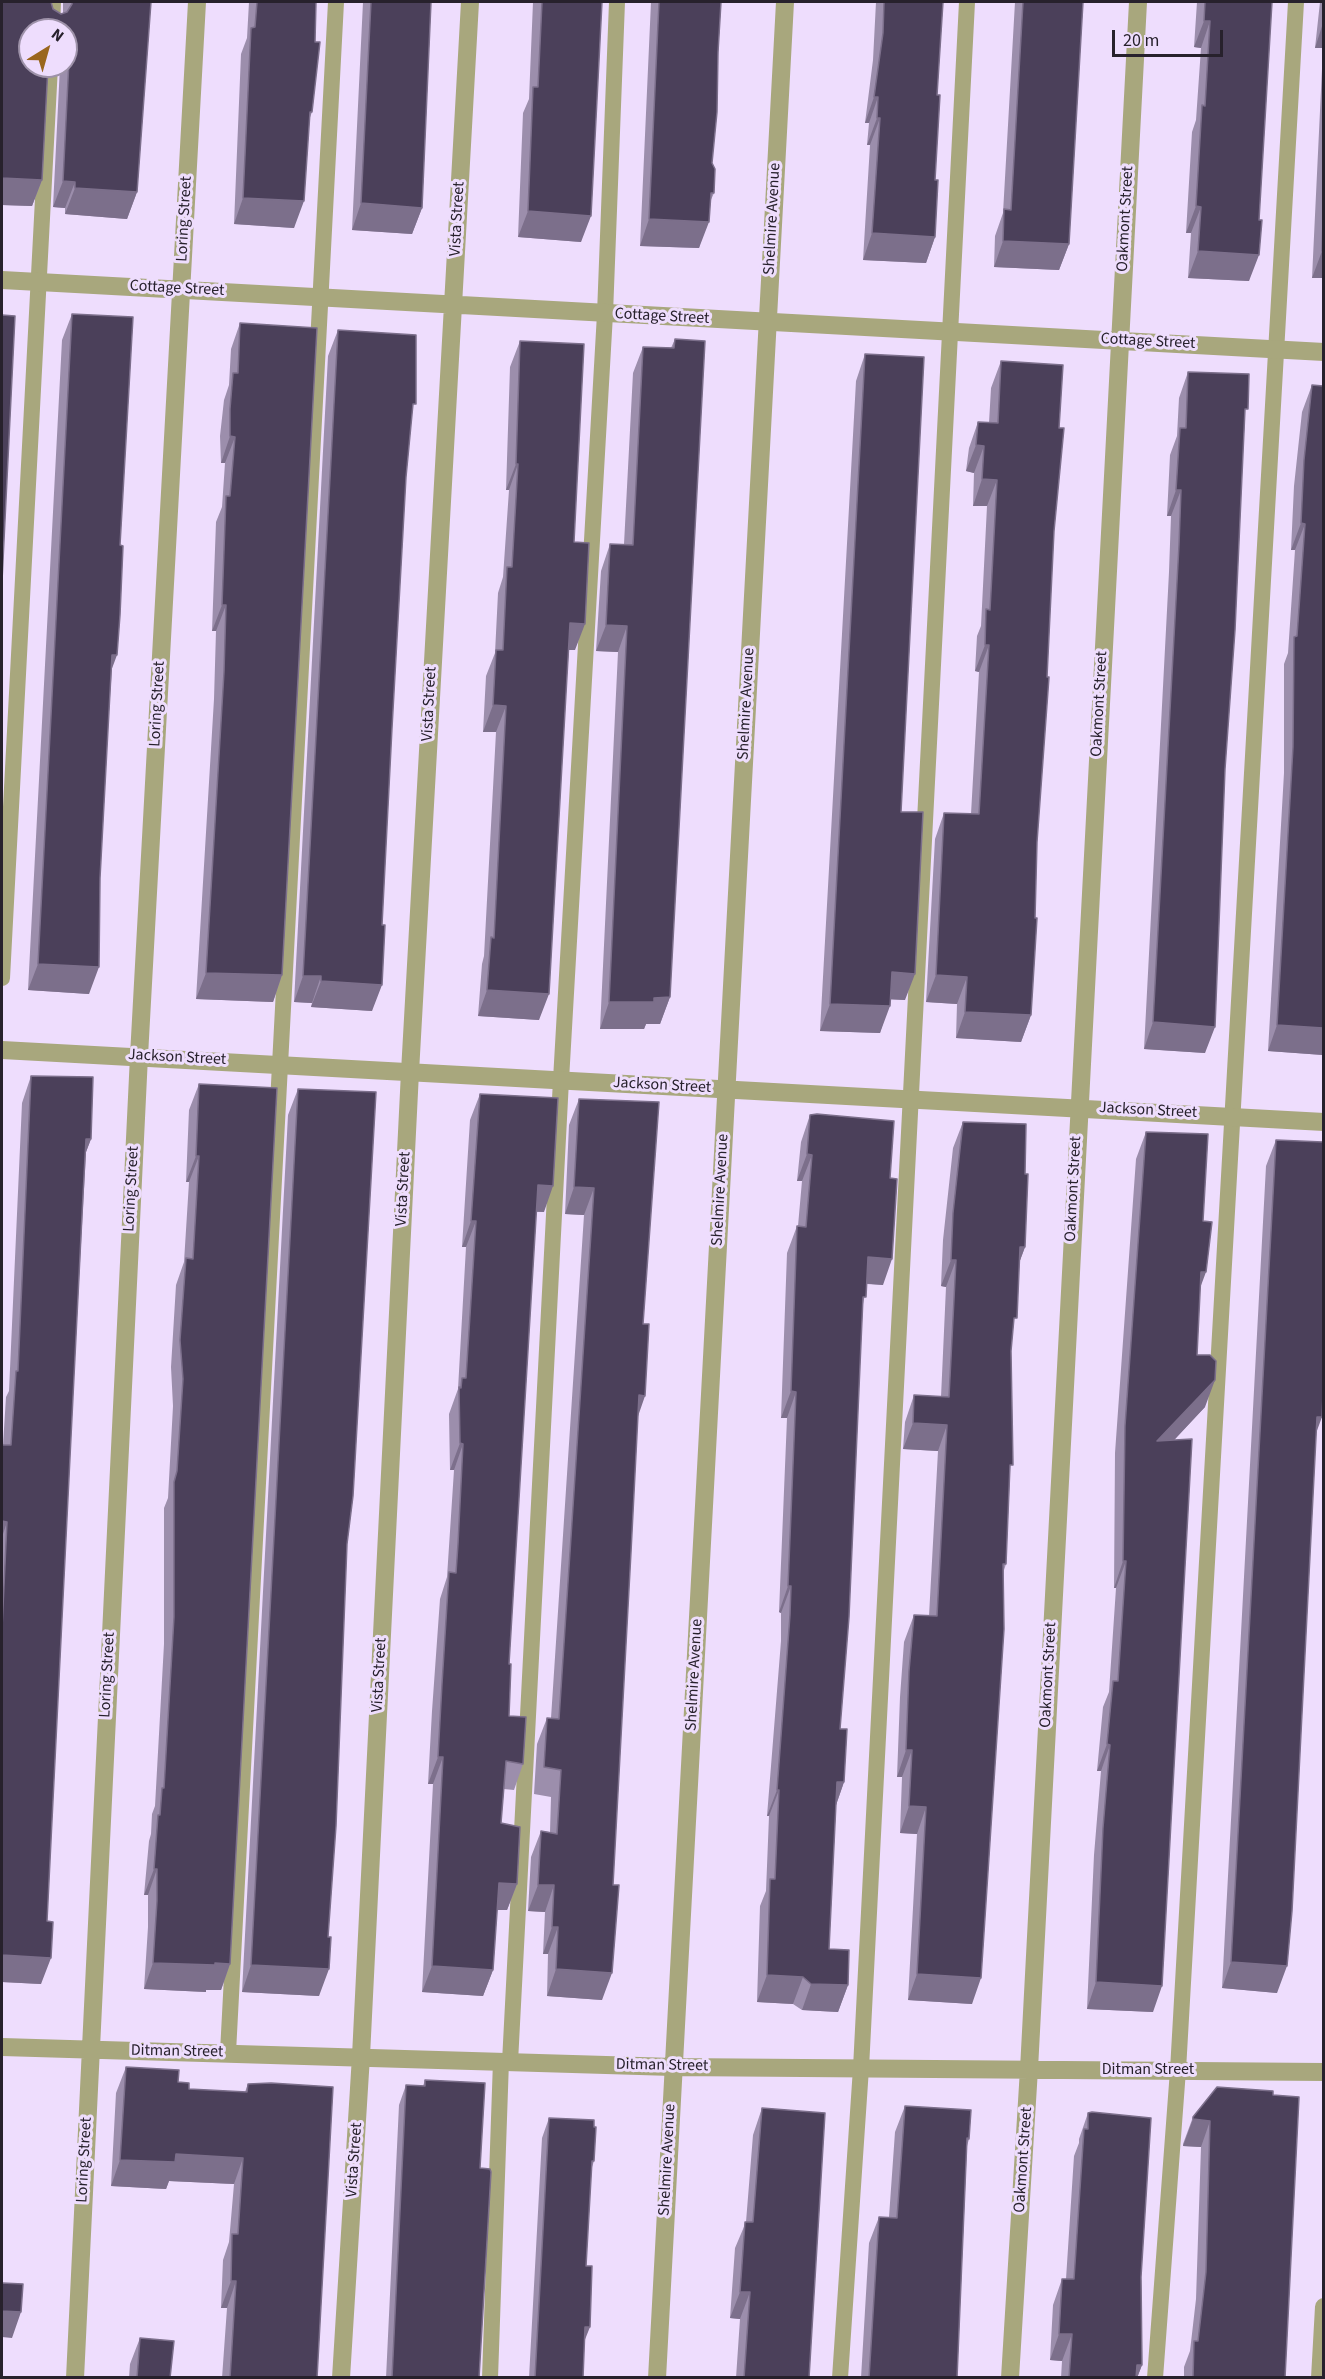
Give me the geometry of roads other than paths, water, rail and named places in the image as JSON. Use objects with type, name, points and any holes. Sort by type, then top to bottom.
[{"type":"street","name":"Loring Street","points":[[75,2378],[139,1056],[197,2]]},
{"type":"street","name":"Vista Street","points":[[341,2378],[362,2056],[410,1072],[470,2]]},
{"type":"street","name":"Shelmire Avenue","points":[[657,2378],[785,2]]},
{"type":"street","name":"Oakmont Street","points":[[1010,2378],[1029,2069],[1138,2]]},
{"type":"street","name":"Cottage Street","points":[[2,280],[1323,352]]},
{"type":"street","name":"Jackson Street","points":[[2,1050],[1323,1122]]},
{"type":"street","name":"Ditman Street","points":[[2,2047],[673,2067],[1323,2072]]},
{"type":"street","points":[[1320,2378],[1323,2307]]},
{"type":"lane","points":[[52,18],[53,2]]},
{"type":"lane","points":[[228,2052],[336,2]]},
{"type":"lane","points":[[490,2378],[605,314],[617,2]]},
{"type":"lane","points":[[840,2378],[861,2068],[948,332],[967,2]]},
{"type":"lane","points":[[1155,2378],[1178,2070],[1296,2]]},
{"type":"lane","points":[[2,978],[49,78]]}]
